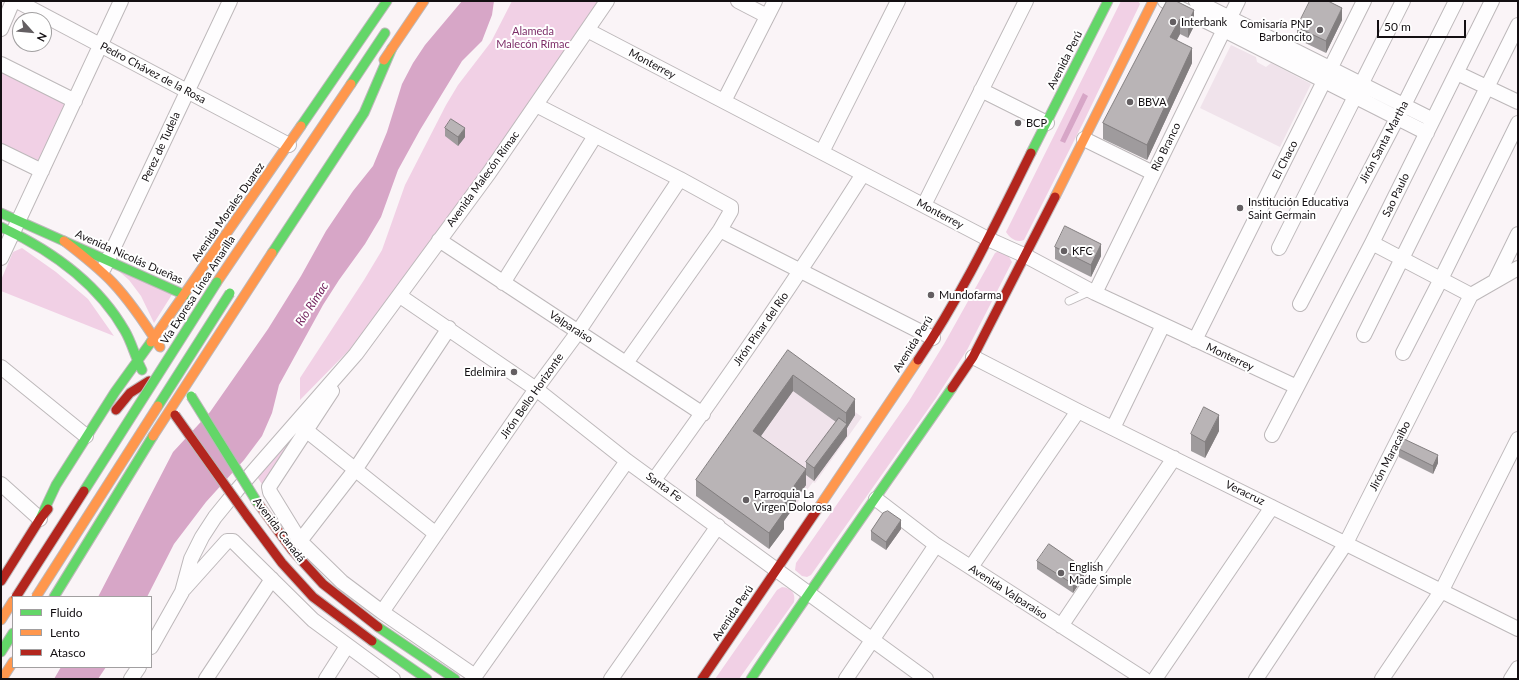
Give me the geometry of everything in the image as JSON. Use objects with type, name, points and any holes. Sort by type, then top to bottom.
[{"type":"main road","name":"Avenida Morales Duarez","points":[[40,519],[56,485],[115,392],[137,361],[152,354],[154,338],[289,145],[387,1]]},
{"type":"main road","points":[[361,95],[424,1]]},
{"type":"main road","name":"Avenida Perú","points":[[702,679],[933,338],[988,239],[1108,1]]},
{"type":"main road","points":[[751,679],[809,592],[876,500],[972,357],[1026,256],[1153,1]]},
{"type":"main road","name":"Vía Expresa Línea Amarilla","points":[[17,596],[217,282],[390,27]]},
{"type":"main road","points":[[55,596],[172,412],[184,387],[364,113],[392,48]]},
{"type":"main road","name":"Avenida Nicolás Dueñas","points":[[1,213],[11,226],[74,270],[89,284],[118,320],[126,333],[137,361],[149,382],[172,412]]},
{"type":"main road","name":"Avenida Nicolás Dueñas","points":[[11,226],[64,241],[105,266],[185,295]]},
{"type":"main road","name":"Avenida Nicolás Dueñas","points":[[64,241],[105,266],[114,283],[154,338],[191,396]]},
{"type":"main road","points":[[37,596],[232,290]]},
{"type":"main road","points":[[152,354],[175,386],[184,387]]},
{"type":"main road","points":[[110,418],[123,399],[130,392],[149,382]]},
{"type":"main road","name":"Avenida Canadá","points":[[191,396],[257,502],[292,550],[324,584],[374,624],[455,679]]},
{"type":"main road","name":"Avenida Canadá","points":[[172,412],[282,563],[313,596],[362,635],[427,679]]},
{"type":"main road","name":"Avenida Morales Duarez","points":[[1,581],[40,519],[63,489],[89,450]]},
{"type":"main road","points":[[1,620],[12,604]]},
{"type":"main road","points":[[1,652],[12,635]]},
{"type":"main road","points":[[2,679],[12,664]]},
{"type":"street","points":[[1,29],[13,1]]},
{"type":"street","name":"Pedro Chávez de la Rosa","points":[[17,1],[289,145]]},
{"type":"street","points":[[1,258],[11,226],[42,171],[121,1]]},
{"type":"street","name":"Perez de Tudela","points":[[105,266],[230,1]]},
{"type":"street","name":"Avenida Malecón Rímac","points":[[182,592],[191,559],[202,537],[215,517],[356,354],[489,173],[607,1]]},
{"type":"street","points":[[738,1],[767,16]]},
{"type":"street","points":[[724,101],[775,1]]},
{"type":"street","points":[[822,152],[898,1]]},
{"type":"street","points":[[924,205],[1026,1]]},
{"type":"street","points":[[1165,1],[1227,24],[1328,75],[1362,84],[1433,120]]},
{"type":"street","points":[[1196,1],[1227,24]]},
{"type":"street","name":"Río Branco","points":[[1093,292],[1238,1]]},
{"type":"street","name":"El Chaco","points":[[1195,340],[1364,1]]},
{"type":"street","points":[[1279,248],[1403,1]]},
{"type":"street","name":"Jirón Santa Martha","points":[[1300,304],[1404,106],[1456,1]]},
{"type":"street","name":"Sao Paulo","points":[[1272,435],[1372,243],[1492,1]]},
{"type":"street","points":[[1364,335],[1518,25]]},
{"type":"street","name":"Monterrey","points":[[587,30],[988,239],[1026,256],[1093,292],[1297,387]]},
{"type":"street","points":[[1,64],[74,102]]},
{"type":"street","points":[[1457,73],[1518,102]]},
{"type":"street","points":[[1328,75],[1355,97],[1426,133]]},
{"type":"street","points":[[981,90],[1047,123]]},
{"type":"street","points":[[536,105],[731,207],[731,211],[720,230],[626,363]]},
{"type":"street","points":[[1403,353],[1518,123]]},
{"type":"street","points":[[503,283],[596,136]]},
{"type":"street","points":[[1084,139],[1153,173]]},
{"type":"street","points":[[1,151],[42,171]]},
{"type":"street","name":"Jirón Pinar del Río","points":[[654,480],[703,414],[801,271],[863,174]]},
{"type":"street","name":"Jirón Bello Horizonte","points":[[382,612],[536,389],[578,332],[680,179]]},
{"type":"street","points":[[720,230],[933,338]]},
{"type":"street","points":[[1495,281],[1518,234]]},
{"type":"street","name":"Valparaiso","points":[[439,240],[703,414]]},
{"type":"street","points":[[1372,243],[1471,295],[1518,268]]},
{"type":"street","name":"Jirón Maracaibo","points":[[1256,679],[1346,543],[1471,295]]},
{"type":"street","name":"Santa Fe","points":[[400,296],[449,328],[536,389],[627,461],[809,592],[926,679]]},
{"type":"street","points":[[1112,428],[1163,325]]},
{"type":"street","points":[[300,541],[355,470],[449,328]]},
{"type":"street","name":"Avenida Malecón Rímac","points":[[270,492],[269,486],[307,431],[356,354]]},
{"type":"street","name":"Veracruz","points":[[972,357],[1518,629]]},
{"type":"street","points":[[1,367],[86,436]]},
{"type":"street","points":[[970,567],[1078,411]]},
{"type":"street","points":[[307,431],[436,534]]},
{"type":"street","points":[[1382,679],[1442,590],[1518,439]]},
{"type":"street","points":[[1061,626],[1174,458]]},
{"type":"street","points":[[474,678],[627,461]]},
{"type":"street","points":[[1,484],[40,519]]},
{"type":"street","name":"Avenida Canadá","points":[[270,492],[300,541],[342,582],[474,678]]},
{"type":"street","name":"Avenida Valparaiso","points":[[876,500],[936,545],[1144,679]]},
{"type":"street","points":[[1154,679],[1272,507]]},
{"type":"street","points":[[611,679],[718,526]]},
{"type":"street","name":"Avenida Malecón Rímac","points":[[152,645],[182,592],[227,541],[232,541],[272,579]]},
{"type":"street","points":[[846,679],[936,545]]},
{"type":"street","points":[[206,679],[272,579],[314,620],[393,679]]},
{"type":"street","points":[[326,679],[348,646]]},
{"type":"street","points":[[131,679],[138,668]]},
{"type":"street","points":[[1511,679],[1518,668]]},
{"type":"lane","points":[[1069,302],[1093,292]]},
{"type":"shaded area","points":[[1231,45],[1256,57],[1257,62],[1266,67],[1271,63],[1311,84],[1280,147],[1200,108]]},
{"type":"shaded area","points":[[788,364],[862,417],[815,483],[813,482],[797,503],[724,453]]},
{"type":"green space","name":"Alameda Malecón Rímac","points":[[512,1],[600,1],[486,166],[353,346],[300,400],[300,378],[382,250],[405,185],[446,105],[458,85],[491,42]]},
{"type":"green space","points":[[1121,1],[1138,1],[1140,4],[1084,121],[1024,240],[1018,241],[1009,236],[1006,232]]},
{"type":"green space","points":[[1,68],[69,103],[40,168],[1,148]]},
{"type":"green space","points":[[22,248],[56,272],[88,299],[114,336],[1,291],[1,280],[13,252]]},
{"type":"green space","points":[[999,251],[1008,255],[1012,262],[967,350],[936,398],[811,575],[807,577],[802,576],[795,570],[796,563],[909,401],[944,344],[995,253]]},
{"type":"green space","points":[[107,261],[173,293],[154,323],[141,296],[129,280]]},
{"type":"green space","points":[[318,406],[265,489],[256,475]]},
{"type":"green space","points":[[782,587],[788,588],[792,592],[794,602],[739,679],[715,679],[777,590]]},
{"type":"water","name":"Río Rímac","points":[[462,1],[494,1],[492,15],[482,41],[462,61],[420,130],[398,170],[381,217],[365,244],[323,305],[279,385],[272,413],[262,436],[244,460],[206,502],[174,544],[148,596],[99,596],[173,452],[210,412],[268,329],[301,276],[326,231],[353,191],[373,166],[387,132],[402,84],[425,45]]},
{"type":"water","points":[[1083,93],[1088,96],[1065,143],[1060,141]]},
{"type":"water","points":[[60,668],[105,668],[98,679],[54,679]]},
{"type":"building","points":[[1167,1],[1176,1],[1194,10],[1188,23],[1180,19],[1170,37],[1192,48],[1147,145],[1103,123]]},
{"type":"building","points":[[1310,1],[1328,1],[1342,8],[1326,41],[1297,27]]},
{"type":"building","points":[[451,119],[465,128],[458,137],[445,128]]},
{"type":"building","points":[[1065,226],[1101,244],[1091,265],[1055,247]]},
{"type":"building","points":[[788,350],[855,399],[846,413],[793,375],[753,431],[806,469],[780,510],[784,512],[769,533],[696,480]]},
{"type":"building","points":[[1204,407],[1219,415],[1205,442],[1191,434]]},
{"type":"building","points":[[839,418],[847,424],[814,468],[806,462]]},
{"type":"building","points":[[1404,439],[1438,455],[1433,466],[1399,449]]},
{"type":"building","points":[[888,511],[901,520],[886,542],[871,531],[883,513]]},
{"type":"building","points":[[1049,544],[1084,568],[1073,584],[1037,561]]},
{"type":"traffic: fast","points":[[301,126],[387,1]]},
{"type":"traffic: fast","points":[[1031,153],[1108,1]]},
{"type":"traffic: fast","points":[[351,84],[385,33]]},
{"type":"traffic: fast","points":[[272,253],[364,113],[392,48]]},
{"type":"traffic: fast","points":[[1,213],[185,295]]},
{"type":"traffic: fast","points":[[1,227],[20,236],[55,257],[71,269],[101,297],[114,313],[125,331],[142,370]]},
{"type":"traffic: fast","points":[[84,491],[217,282]]},
{"type":"traffic: fast","points":[[158,406],[230,293]]},
{"type":"traffic: fast","points":[[40,519],[56,485],[115,392],[151,342]]},
{"type":"traffic: fast","points":[[751,679],[825,569],[952,388]]},
{"type":"traffic: fast","points":[[191,396],[257,502]]},
{"type":"traffic: fast","points":[[55,596],[153,436]]},
{"type":"traffic: fast","points":[[378,627],[455,679]]},
{"type":"traffic: fast","points":[[1,652],[12,635]]},
{"type":"traffic: fast","points":[[372,641],[427,679]]},
{"type":"traffic: slow","points":[[384,60],[424,1]]},
{"type":"traffic: slow","points":[[1055,197],[1153,1]]},
{"type":"traffic: slow","points":[[217,282],[351,84]]},
{"type":"traffic: slow","points":[[151,342],[301,126]]},
{"type":"traffic: slow","points":[[64,241],[95,266],[120,290],[144,322],[160,347]]},
{"type":"traffic: slow","points":[[153,436],[272,253]]},
{"type":"traffic: slow","points":[[819,507],[918,360]]},
{"type":"traffic: slow","points":[[37,596],[158,406]]},
{"type":"traffic: slow","points":[[1,620],[12,603]]},
{"type":"traffic: slow","points":[[2,679],[12,664]]},
{"type":"traffic: jam","points":[[918,360],[964,284],[1031,153]]},
{"type":"traffic: jam","points":[[952,388],[973,357],[1055,197]]},
{"type":"traffic: jam","points":[[116,410],[130,393],[149,381]]},
{"type":"traffic: jam","points":[[175,415],[247,516]]},
{"type":"traffic: jam","points":[[17,596],[84,491]]},
{"type":"traffic: jam","points":[[257,502],[292,550],[323,584],[378,627]]},
{"type":"traffic: jam","points":[[702,679],[819,507]]},
{"type":"traffic: jam","points":[[1,581],[40,519],[48,509]]},
{"type":"traffic: jam","points":[[247,516],[282,563],[313,597],[372,641]]},
{"type":"place","name":"Interbank","points":[[1173,22]]},
{"type":"place","name":"Comisaría PNP Barboncito","points":[[1320,30]]},
{"type":"place","name":"BBVA","points":[[1130,102]]},
{"type":"place","name":"BCP","points":[[1018,123]]},
{"type":"place","name":"Institución Educativa Saint Germain","points":[[1240,208]]},
{"type":"place","name":"KFC","points":[[1064,251]]},
{"type":"place","name":"Mundofarma","points":[[931,295]]},
{"type":"place","name":"Edelmira","points":[[514,372]]},
{"type":"place","name":"Parroquia La Virgen Dolorosa","points":[[746,500]]},
{"type":"place","name":"English Made Simple","points":[[1061,573]]}]
